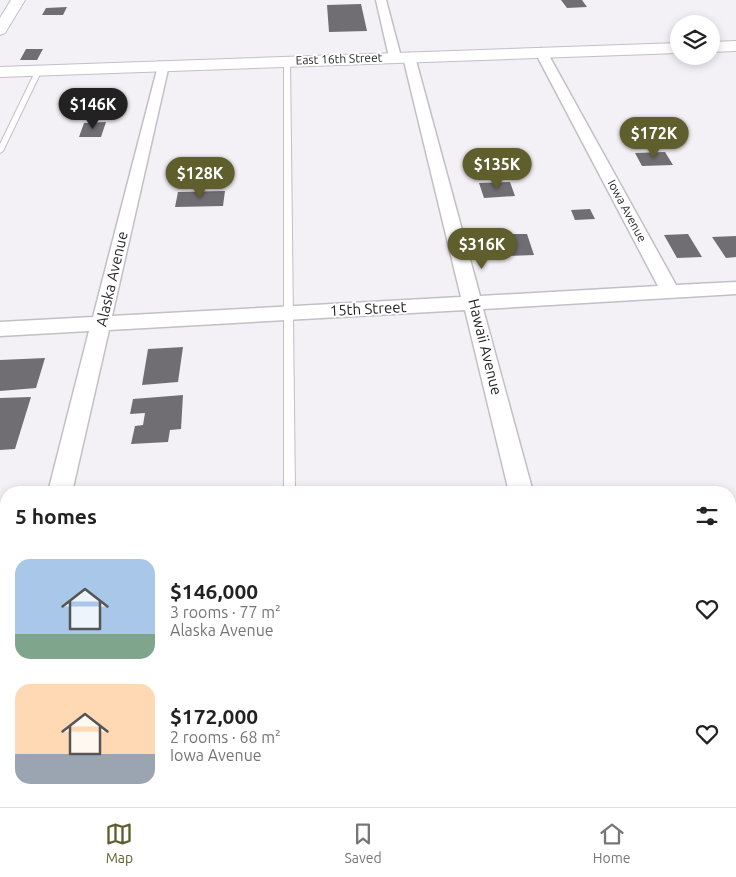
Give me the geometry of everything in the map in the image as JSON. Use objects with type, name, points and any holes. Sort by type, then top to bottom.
[{"type":"street","points":[[0,30],[18,0]]},
{"type":"street","name":"Hawaii Avenue","points":[[382,0],[402,57],[474,304],[520,486]]},
{"type":"street","points":[[720,47],[736,46]]},
{"type":"street","name":"East 16th Street","points":[[0,72],[670,48]]},
{"type":"street","name":"Iowa Avenue","points":[[541,52],[670,291]]},
{"type":"street","name":"Alaska Avenue","points":[[61,486],[164,65]]},
{"type":"street","name":"15th Street","points":[[0,329],[736,288]]},
{"type":"lane","points":[[286,61],[290,486]]},
{"type":"lane","points":[[0,151],[39,70]]},
{"type":"building","points":[[561,0],[582,0],[587,7],[567,8]]},
{"type":"building","points":[[361,4],[367,31],[329,32],[327,5]]},
{"type":"building","points":[[67,7],[63,15],[42,15],[46,8]]},
{"type":"building","points":[[26,49],[43,49],[37,60],[20,60]]},
{"type":"building","points":[[106,122],[101,137],[79,137],[84,123]]},
{"type":"building","points":[[665,152],[673,165],[642,166],[635,153]]},
{"type":"building","points":[[510,182],[515,196],[484,198],[479,183]]},
{"type":"building","points":[[225,191],[223,206],[175,207],[178,192]]},
{"type":"building","points":[[590,209],[595,219],[575,220],[571,210]]},
{"type":"building","points":[[501,234],[527,234],[534,255],[506,256]]},
{"type":"building","points":[[688,234],[702,257],[677,258],[664,235]]},
{"type":"building","points":[[736,236],[736,257],[726,258],[712,237]]},
{"type":"building","points":[[183,347],[178,382],[142,385],[148,349]]},
{"type":"building","points":[[45,358],[36,388],[0,391],[0,360]]},
{"type":"building","points":[[183,395],[181,429],[170,430],[168,442],[131,444],[135,426],[143,425],[145,413],[130,414],[133,399]]},
{"type":"building","points":[[31,397],[15,449],[0,450],[0,398]]}]
